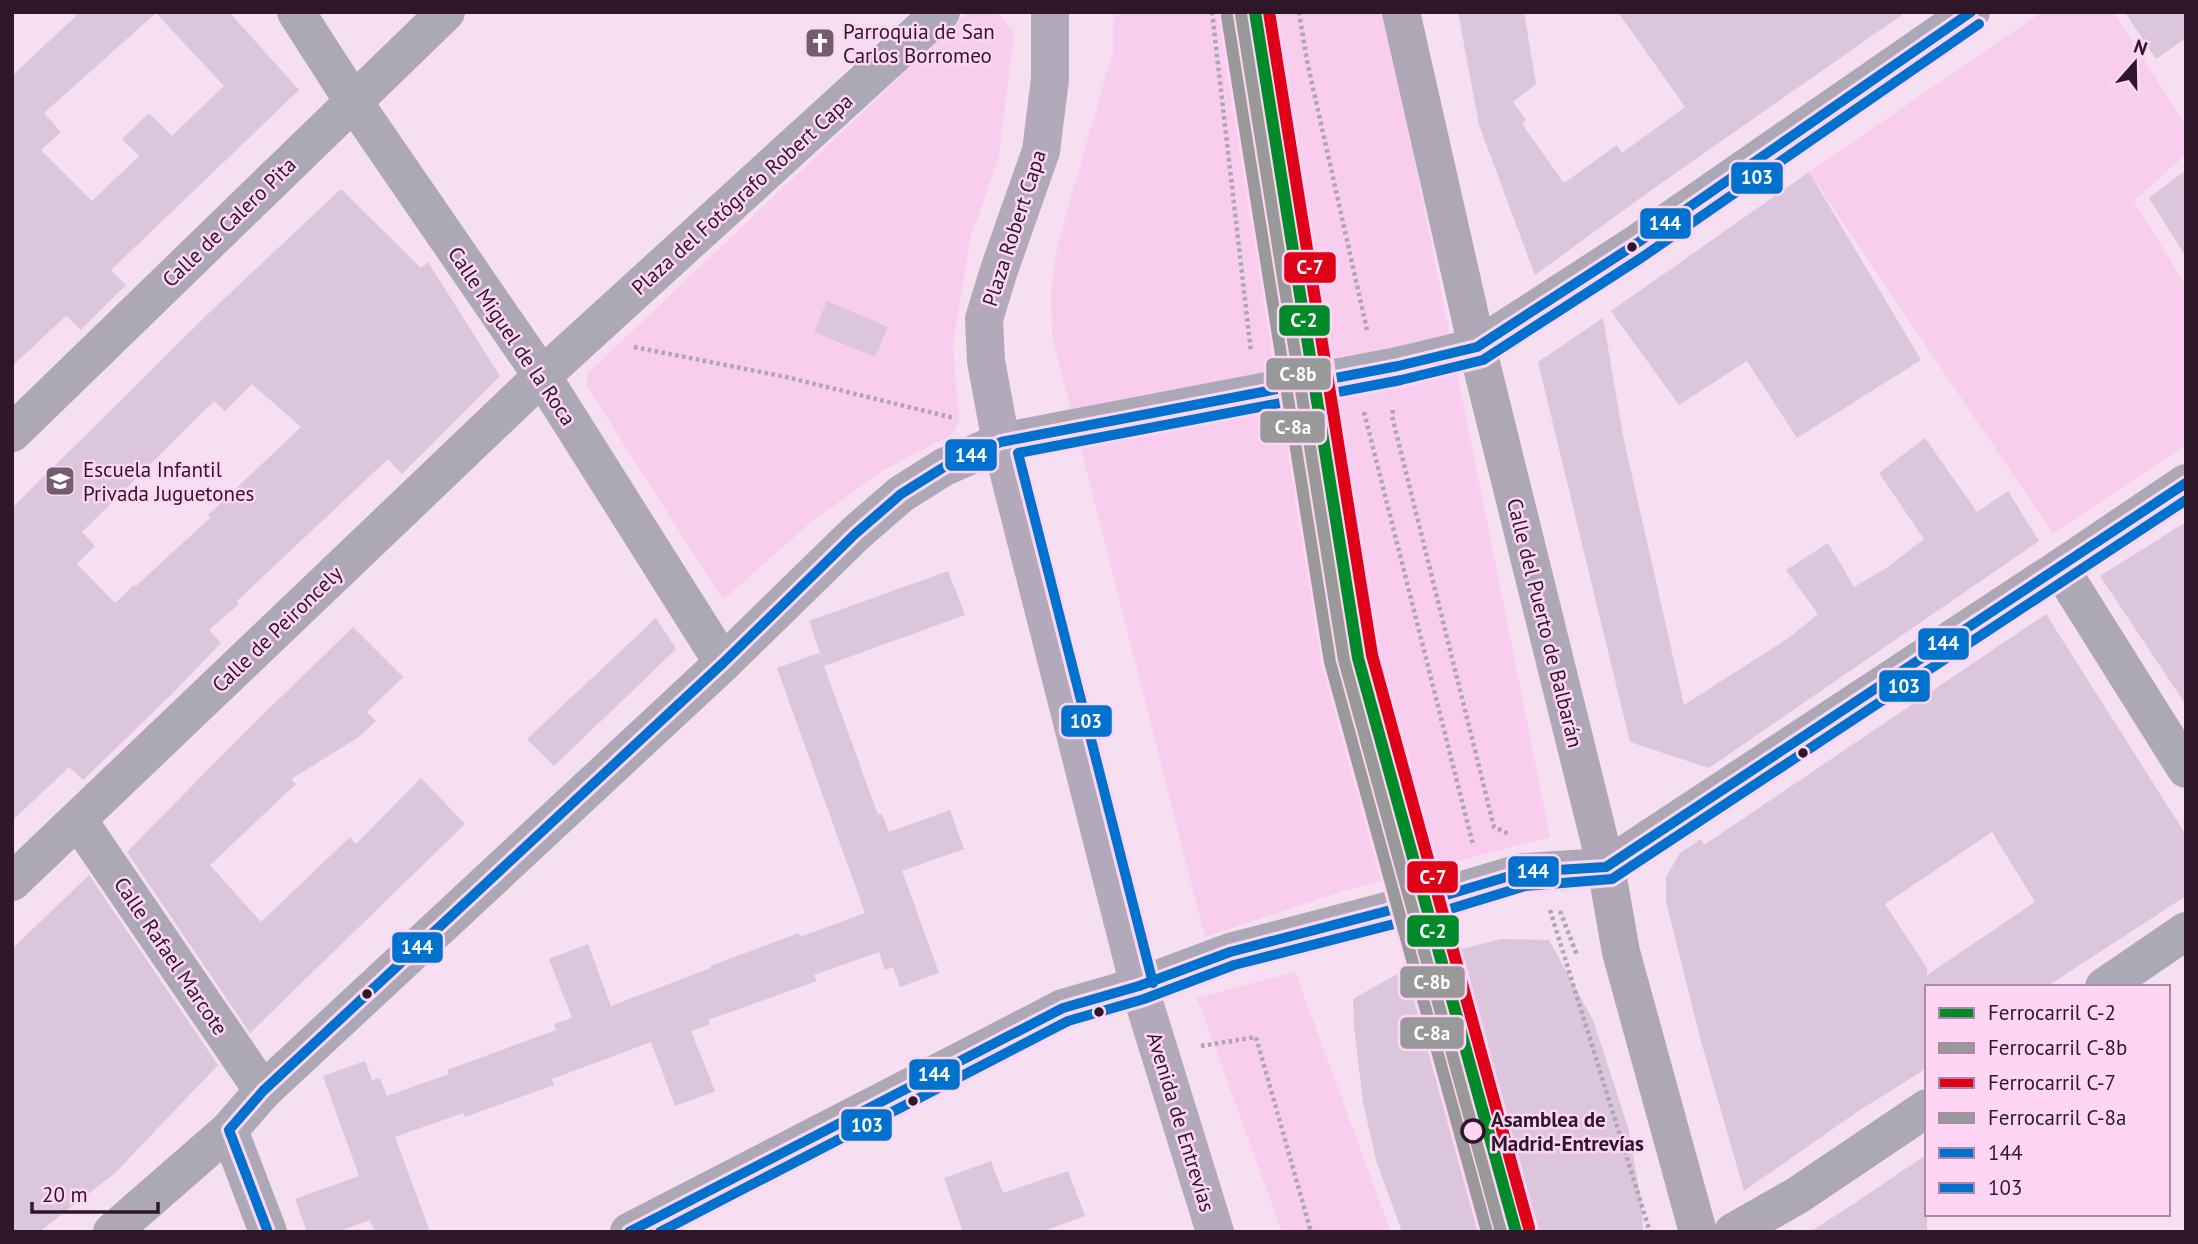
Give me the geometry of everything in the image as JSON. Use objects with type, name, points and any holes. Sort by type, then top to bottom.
[{"type":"main road","name":"Plaza Robert Capa","points":[[1001,442],[986,362],[984,319],[1041,151],[1050,79],[1050,12]]},
{"type":"main road","name":"Avenida de Entrevías","points":[[1001,442],[1139,986],[1215,1232]]},
{"type":"street","name":"Calle Miguel de la Roca","points":[[296,12],[542,376],[723,663]]},
{"type":"street","name":"Calle de Calero Pita","points":[[12,433],[446,12]]},
{"type":"street","name":"Plaza del Fotógrafo Robert Capa","points":[[542,376],[941,12]]},
{"type":"street","name":"Calle del Puerto de Balbarán","points":[[1401,12],[1477,347],[1606,867],[1622,952],[1698,1232]]},
{"type":"street","points":[[112,1232],[229,1130],[263,1091],[723,663],[855,534],[901,494],[944,467],[1001,442],[1398,366],[1477,347],[1633,246],[1971,12]]},
{"type":"street","name":"Calle de Peironcely","points":[[12,882],[542,376]]},
{"type":"street","points":[[629,1232],[1063,1008],[1139,986],[1230,952],[1433,899],[1523,872],[1606,867],[2186,482]]},
{"type":"street","points":[[2060,568],[2186,769]]},
{"type":"street","name":"Calle Rafael Marcote","points":[[78,820],[263,1091]]},
{"type":"street","points":[[2107,985],[2186,931]]},
{"type":"street","points":[[1733,1232],[1798,1195],[1925,1109]]},
{"type":"street","points":[[229,1130],[268,1232]]},
{"type":"path","points":[[1212,12],[1252,363]]},
{"type":"path","points":[[1299,12],[1307,61],[1367,331],[1387,339],[1398,366],[1392,416],[1494,827],[1514,837],[1523,872],[1550,908],[1650,1232]]},
{"type":"path","points":[[585,337],[786,377],[959,419]]},
{"type":"path","points":[[1364,412],[1474,848]]},
{"type":"path","points":[[1159,1054],[1255,1037],[1311,1232]]},
{"type":"shaded area","points":[[968,12],[998,12],[1014,33],[998,160],[971,236],[953,345],[959,419],[953,434],[880,472],[810,523],[723,600],[587,386],[587,374]]},
{"type":"shaded area","points":[[1114,12],[1385,12],[1550,837],[1350,889],[1205,937],[1052,335],[1051,289],[1058,243],[1113,51]]},
{"type":"shaded area","points":[[2042,12],[2113,12],[2186,125],[2186,154],[2134,201],[2186,286],[2186,445],[2053,534],[1809,172]]},
{"type":"shaded area","points":[[1295,972],[1391,1232],[1282,1232],[1197,998]]},
{"type":"building","points":[[80,12],[229,12],[299,90],[111,270],[126,285],[81,330],[66,316],[12,366],[12,76]],"holes":[[[156,13],[224,86],[172,136],[149,113],[122,139],[139,156],[92,201],[41,150],[61,132],[44,113]]]},
{"type":"building","points":[[1458,12],[1524,12],[1536,84],[1513,102],[1526,120],[1522,124],[1564,183],[1617,145],[1622,153],[1685,107],[1618,12],[1906,12],[1535,275],[1479,125]]},
{"type":"building","points":[[2125,12],[2186,12],[2186,38],[2156,59]]},
{"type":"building","points":[[2186,170],[2186,257],[2149,198]]},
{"type":"building","points":[[1809,172],[1921,360],[1797,438],[1747,361],[1679,405],[1611,311]]},
{"type":"building","points":[[341,189],[421,268],[428,262],[500,376],[402,474],[388,459],[237,601],[239,604],[209,630],[221,643],[83,780],[69,767],[12,821],[12,508],[211,311]],"holes":[[[252,384],[301,427],[208,515],[210,518],[115,603],[77,564],[95,546],[82,532],[214,401],[225,411]]]},
{"type":"building","points":[[827,301],[888,327],[875,357],[814,332]]},
{"type":"building","points":[[1603,318],[1623,436],[1684,705],[1790,637],[1818,614],[1786,570],[1828,543],[1854,587],[1885,569],[1924,539],[1879,473],[1925,438],[1977,512],[2008,491],[2039,541],[1709,768],[1630,742],[1538,362]]},
{"type":"building","points":[[2186,522],[2186,705],[2100,576]]},
{"type":"building","points":[[948,571],[965,615],[824,666],[878,815],[882,814],[889,832],[950,810],[964,849],[902,871],[939,973],[900,987],[893,967],[885,970],[879,952],[814,975],[817,981],[708,1020],[710,1024],[691,1031],[715,1091],[675,1106],[651,1042],[552,1079],[554,1085],[465,1117],[463,1113],[395,1137],[430,1232],[375,1232],[370,1220],[337,1232],[307,1232],[295,1199],[359,1176],[323,1076],[365,1061],[372,1080],[380,1078],[387,1096],[449,1074],[447,1070],[556,1030],[554,1024],[572,1018],[549,959],[588,944],[611,1006],[799,933],[800,937],[865,913],[777,668],[819,653],[823,662],[809,621]]},
{"type":"building","points":[[2046,614],[2186,835],[2186,896],[2049,985],[1925,985],[1925,1069],[1857,1112],[1744,1191],[1699,1034],[1666,902],[1666,877],[1680,853],[1701,839],[1704,845]],"holes":[[[1992,832],[2035,902],[1927,975],[1927,968],[1885,904]]]},
{"type":"building","points":[[656,618],[676,649],[554,766],[527,739]]},
{"type":"building","points":[[353,627],[403,677],[367,712],[376,721],[359,737],[291,779],[296,784],[210,865],[261,922],[350,837],[356,844],[421,778],[465,824],[250,1033],[127,852]]},
{"type":"building","points":[[89,875],[218,1065],[115,1173],[39,1232],[12,1232],[12,949]]},
{"type":"building","name":"Asamblea de Madrid-Entrevías","points":[[1501,939],[1549,940],[1593,1020],[1628,1127],[1642,1206],[1643,1232],[1402,1232],[1376,1160],[1363,1102],[1353,999],[1426,958]]},
{"type":"building","points":[[1925,1155],[1927,1232],[1810,1232]]},
{"type":"building","points":[[991,1161],[1003,1193],[1068,1171],[1085,1216],[1041,1232],[963,1232],[944,1178]]},
{"type":"rail line","name":"C-2","points":[[1255,12],[1358,658],[1516,1232]]},
{"type":"rail line","name":"C-7","points":[[1269,12],[1372,655],[1529,1228]]},
{"type":"rail line","name":"C-8b","points":[[1241,14],[1344,660],[1501,1232]]},
{"type":"rail line","name":"C-8a","points":[[1227,16],[1330,662],[1487,1232]]},
{"type":"transit line","name":"144","points":[[268,1232],[229,1130],[263,1091],[723,663],[855,534],[901,494],[944,467],[1001,442],[1398,366],[1477,347],[1633,246],[1971,12]]},
{"type":"transit line","name":"103","points":[[1153,983],[1018,453],[1401,380],[1483,360],[1641,258],[1979,24]]},
{"type":"transit line","name":"144","points":[[629,1232],[1063,1008],[1139,986],[1230,952],[1433,899],[1523,872],[1606,867],[2186,483]]},
{"type":"transit line","name":"103","points":[[660,1232],[1068,1021],[1144,999],[1234,965],[1437,913],[1525,886],[1612,879],[2186,500]]},
{"type":"place","name":"Parroquia de San Carlos Borromeo","points":[[820,43]]},
{"type":"place","name":"Escuela Infantil Privada Juguetones","points":[[60,481]]},
{"type":"place","name":"Asamblea de Madrid-Entrevías","points":[[1473,1131]]}]
